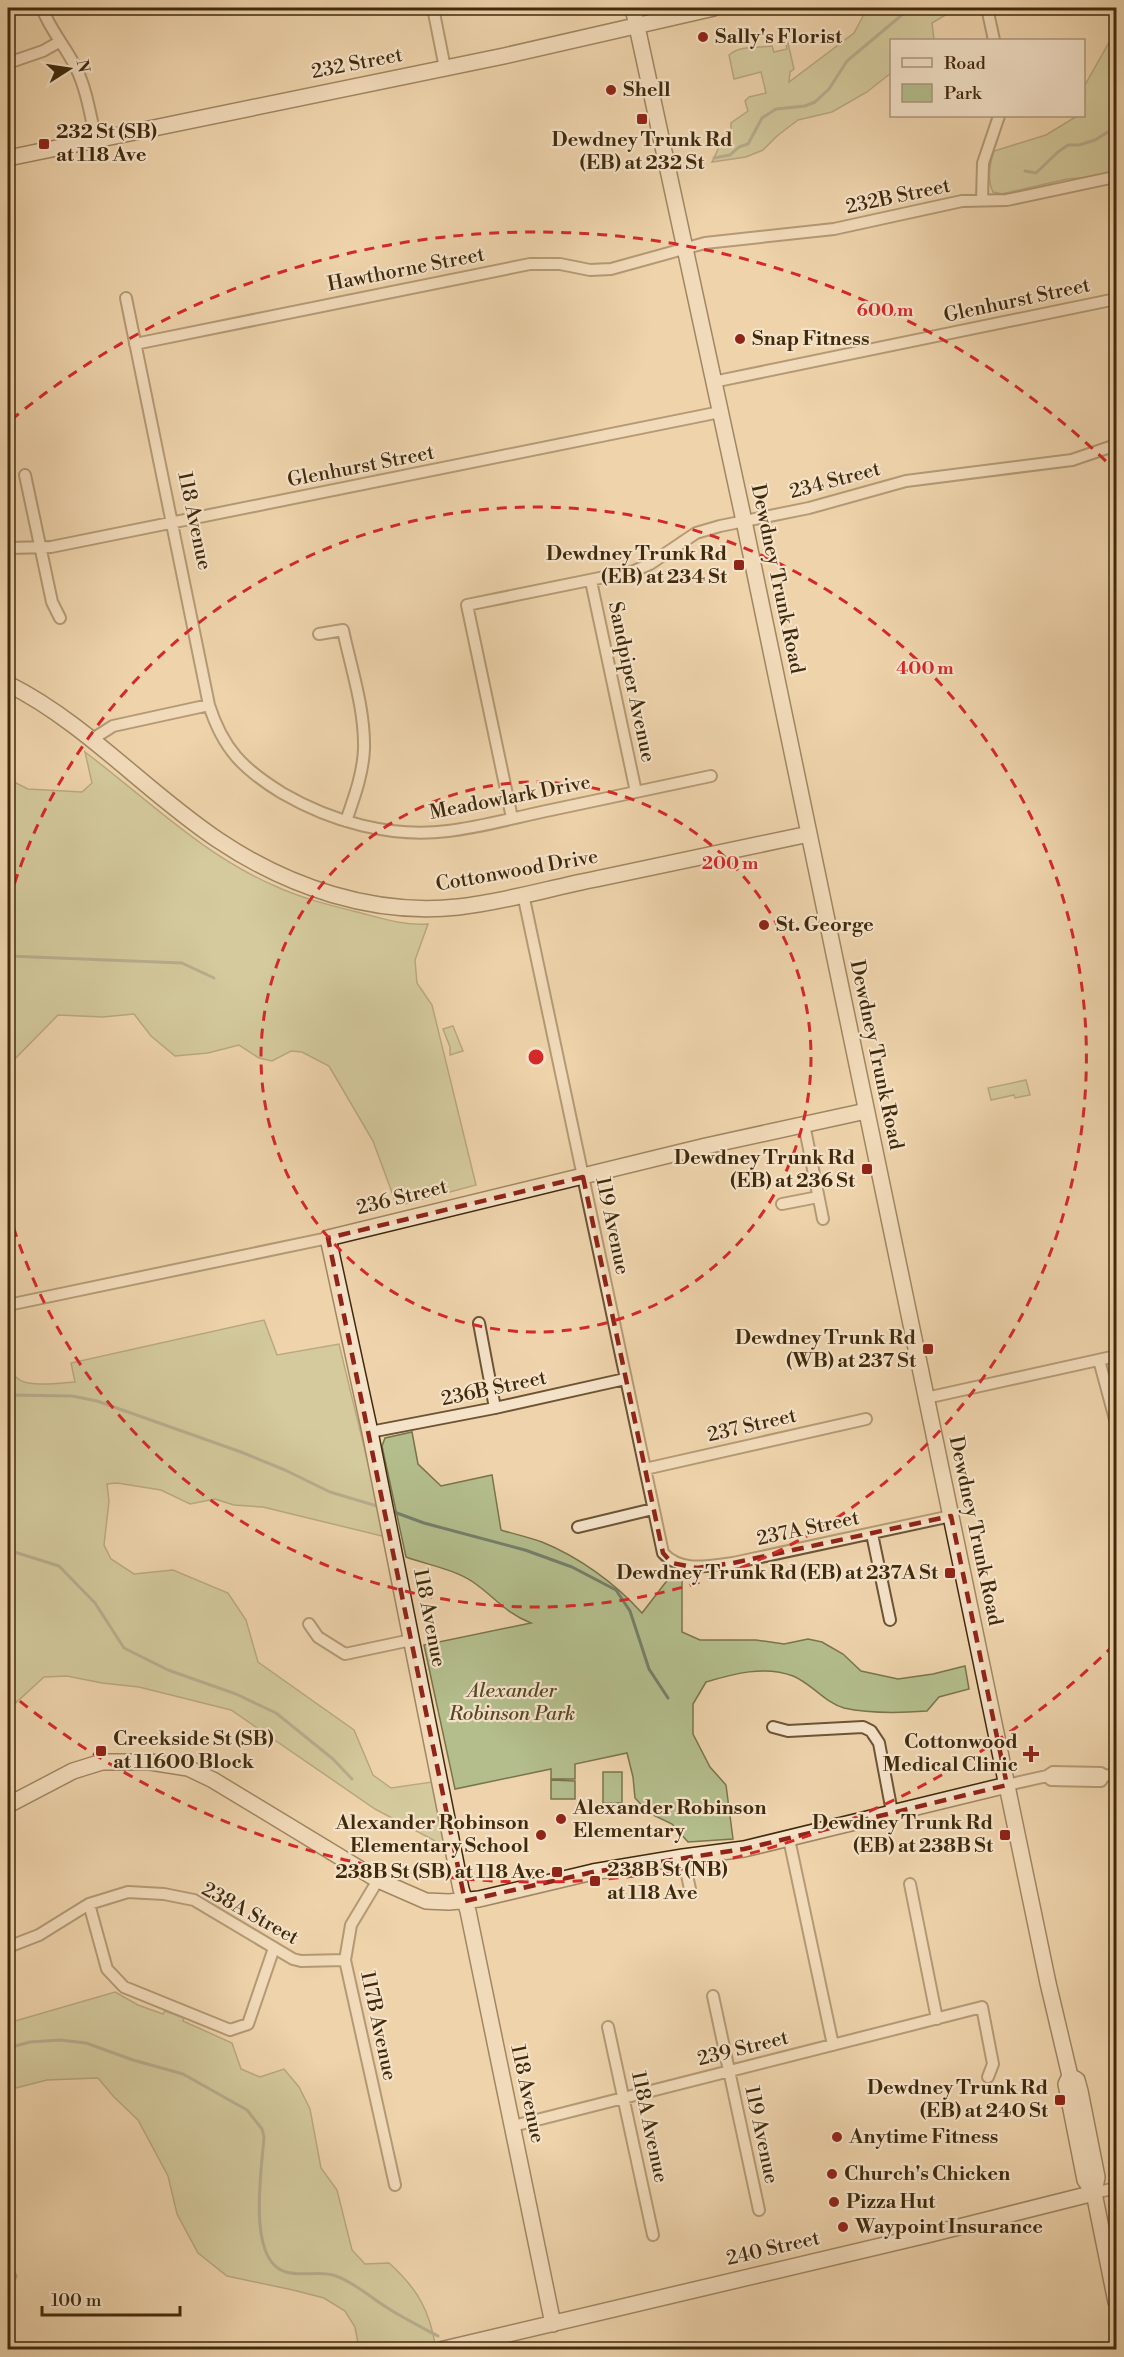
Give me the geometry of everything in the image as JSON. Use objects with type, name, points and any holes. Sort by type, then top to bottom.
[{"type":"main road","name":"Dewdney Trunk Road","points":[[633,8],[744,521],[1048,1983],[1070,2076],[1066,2084],[1085,2180],[1094,2193],[1116,2302]]},
{"type":"main road","name":"232 Street","points":[[8,158],[445,68],[714,8]]},
{"type":"main road","name":"Cottonwood Drive","points":[[8,684],[43,704],[218,840],[272,871],[319,891],[388,906],[426,909],[459,906],[809,834]]},
{"type":"main road","name":"236 Street","points":[[328,1238],[866,1111]]},
{"type":"main road","name":"118 Avenue","points":[[328,1238],[553,2324]]},
{"type":"main road","points":[[8,1805],[73,1771],[102,1762],[150,1762],[188,1768],[213,1780],[378,1880],[426,1901],[465,1901],[593,1872],[744,1849],[1007,1785]]},
{"type":"main road","name":"240 Street","points":[[440,2349],[553,2324],[1094,2193]]},
{"type":"street","points":[[42,8],[50,28],[70,57],[80,77],[96,139]]},
{"type":"street","points":[[433,8],[445,68]]},
{"type":"street","points":[[987,8],[994,39]]},
{"type":"street","points":[[8,63],[42,51],[59,42]]},
{"type":"street","points":[[982,200],[983,163],[999,117]]},
{"type":"street","name":"232B Street","points":[[684,249],[724,240],[834,229],[962,201],[1007,200],[1110,178],[1116,174]]},
{"type":"street","name":"Hawthorne Street","points":[[135,344],[530,264],[560,264],[598,270],[663,256],[684,249]]},
{"type":"street","name":"118 Avenue","points":[[126,298],[209,705],[228,749]]},
{"type":"street","name":"Glenhurst Street","points":[[713,382],[1116,299]]},
{"type":"street","name":"Glenhurst Street","points":[[8,548],[40,547],[172,522],[720,412]]},
{"type":"street","name":"234 Street","points":[[512,818],[467,605],[591,581],[642,568],[696,533],[809,508],[906,481],[1063,462],[1116,446]]},
{"type":"street","points":[[25,475],[52,602],[60,618]]},
{"type":"street","name":"Sandpiper Avenue","points":[[591,581],[636,792]]},
{"type":"street","points":[[319,634],[343,630],[363,726],[364,747],[361,771],[346,821]]},
{"type":"street","points":[[91,740],[113,726],[209,705]]},
{"type":"street","name":"Meadowlark Drive","points":[[228,749],[250,772],[309,807],[346,821],[382,830],[418,833],[458,830],[711,776]]},
{"type":"street","name":"119 Avenue","points":[[523,894],[653,1509],[663,1553],[672,1563]]},
{"type":"street","points":[[804,1124],[823,1219]]},
{"type":"street","points":[[782,1204],[818,1197]]},
{"type":"street","name":"236 Street","points":[[8,1305],[328,1238]]},
{"type":"street","points":[[479,1323],[495,1408]]},
{"type":"street","points":[[926,1398],[1116,1356]]},
{"type":"street","points":[[1100,1360],[1116,1423]]},
{"type":"street","name":"236B Street","points":[[370,1432],[495,1408],[625,1379]]},
{"type":"street","name":"237 Street","points":[[645,1469],[866,1419]]},
{"type":"street","points":[[578,1527],[653,1509]]},
{"type":"street","name":"237A Street","points":[[672,1563],[697,1568],[733,1563],[951,1516]]},
{"type":"street","points":[[872,1534],[890,1620]]},
{"type":"street","points":[[309,1624],[318,1637],[345,1654],[411,1640]]},
{"type":"street","points":[[772,1727],[788,1731],[863,1727],[871,1731],[879,1743],[892,1812]]},
{"type":"street","points":[[1007,1785],[1047,1776],[1050,1773],[1101,1773],[1104,1776],[1116,1774]]},
{"type":"street","points":[[789,1839],[834,2045]]},
{"type":"street","points":[[683,1857],[690,1889]]},
{"type":"street","name":"117B Avenue","points":[[378,1880],[351,1925],[345,1960],[395,2186]]},
{"type":"street","points":[[910,1884],[937,2019]]},
{"type":"street","name":"238A Street","points":[[8,1947],[39,1935],[89,1904],[128,1892],[164,1894],[194,1900],[274,1948],[301,1961],[345,1960]]},
{"type":"street","points":[[89,1904],[107,1969],[124,1987],[230,2030],[248,2024],[274,1948]]},
{"type":"street","name":"119 Avenue","points":[[713,1996],[759,2210]]},
{"type":"street","name":"239 Street","points":[[513,2126],[982,2007],[993,2064],[988,2077]]},
{"type":"street","name":"118A Avenue","points":[[608,2026],[654,2235]]},
{"type":"street","name":"240 Street","points":[[1094,2193],[1116,2188]]},
{"type":"highlighted area","points":[[583,1177],[663,1553],[672,1563],[697,1568],[733,1563],[951,1516],[1007,1785],[744,1849],[593,1872],[465,1901],[328,1238]]},
{"type":"green space","points":[[862,8],[957,8],[932,23],[934,39],[890,39],[890,74],[867,92],[832,112],[798,120],[763,150],[746,157],[712,162],[721,143],[731,136],[731,123],[748,111],[745,101],[749,97],[766,93],[761,72],[734,79],[729,55],[744,48],[755,47],[772,46],[774,52],[787,49],[786,44],[788,43],[794,69],[790,72],[789,82],[854,33],[863,16]]},
{"type":"green space","points":[[1116,30],[1116,159],[1108,176],[1067,179],[1002,194],[993,192],[990,172],[994,151],[1046,135],[1075,117],[1085,117],[1085,85]]},
{"type":"green space","points":[[85,752],[199,842],[249,873],[285,890],[326,904],[392,921],[428,924],[415,960],[417,983],[432,1005],[476,1185],[397,1206],[373,1141],[329,1066],[302,1052],[291,1051],[272,1061],[259,1058],[239,1045],[208,1053],[175,1056],[151,1036],[134,1014],[103,1017],[58,1015],[8,1066],[8,779],[28,789],[82,792],[92,783]]},
{"type":"green space","points":[[453,1026],[463,1051],[450,1055],[450,1047],[443,1029]]},
{"type":"green space","points":[[1026,1080],[1030,1095],[1015,1098],[1014,1095],[991,1100],[988,1088]]},
{"type":"green space","points":[[264,1320],[277,1355],[339,1344],[386,1537],[263,1507],[234,1505],[215,1499],[190,1504],[161,1490],[117,1483],[107,1484],[109,1501],[104,1545],[111,1559],[134,1574],[173,1570],[228,1593],[246,1620],[258,1662],[354,1730],[373,1775],[391,1788],[432,1782],[445,1841],[437,1842],[375,1809],[231,1710],[139,1687],[67,1676],[44,1677],[8,1710],[8,1356],[13,1374],[22,1381],[44,1384],[75,1382],[71,1363]]},
{"type":"green space","name":"Alexander Robinson Park","points":[[412,1432],[418,1464],[441,1486],[492,1475],[501,1530],[542,1542],[583,1563],[608,1581],[642,1613],[669,1578],[682,1576],[682,1632],[700,1640],[756,1640],[784,1644],[808,1639],[822,1642],[843,1654],[861,1671],[898,1679],[965,1666],[969,1689],[939,1697],[927,1711],[886,1712],[844,1708],[824,1698],[800,1679],[771,1671],[749,1672],[706,1682],[693,1704],[693,1734],[710,1767],[726,1785],[733,1839],[688,1842],[672,1824],[649,1813],[635,1798],[627,1753],[575,1764],[575,1779],[551,1779],[551,1769],[455,1789],[424,1645],[531,1623],[507,1609],[466,1578],[449,1570],[406,1557],[382,1446],[385,1438]]},
{"type":"green space","points":[[603,1772],[622,1772],[622,1803],[603,1803]]},
{"type":"green space","points":[[551,1780],[575,1781],[575,1799],[551,1799]]},
{"type":"green space","points":[[115,1992],[138,2005],[163,2014],[165,2011],[184,2018],[183,2021],[232,2043],[241,2069],[260,2077],[284,2069],[299,2087],[310,2109],[321,2168],[337,2190],[352,2250],[365,2264],[389,2263],[408,2282],[426,2312],[436,2349],[359,2349],[355,2327],[345,2311],[324,2298],[227,2276],[198,2253],[177,2214],[168,2176],[138,2120],[98,2078],[47,2080],[8,2090],[8,2023]]},
{"type":"green space","points":[[8,2259],[17,2276],[8,2296]]},
{"type":"waterway","points":[[714,158],[730,155],[739,147],[748,144],[762,118],[776,109],[805,106],[815,102],[829,89],[847,61],[903,14],[922,8]]},
{"type":"waterway","points":[[1025,171],[1036,173],[1068,145],[1079,145],[1095,140],[1116,127]]},
{"type":"waterway","points":[[8,956],[182,963],[214,978]]},
{"type":"waterway","points":[[8,1395],[72,1396],[97,1401],[241,1452],[330,1492],[377,1506]]},
{"type":"waterway","points":[[394,1512],[424,1523],[525,1550],[572,1567],[616,1590],[630,1611],[649,1669],[668,1698]]},
{"type":"waterway","points":[[8,1550],[59,1566],[95,1603],[124,1648],[168,1670],[236,1694],[276,1713],[333,1759],[352,1779]]},
{"type":"waterway","points":[[8,2048],[30,2042],[60,2040],[86,2043],[133,2060],[183,2074],[247,2110],[262,2129],[264,2137],[259,2212],[265,2251],[273,2264],[286,2272],[330,2274],[343,2279],[392,2311],[438,2336]]},
{"type":"place","name":"Sally's Florist","points":[[703,37]]},
{"type":"place","name":"Shell","points":[[611,90]]},
{"type":"place","name":"Dewdney Trunk Rd (EB) at 232 St","points":[[642,119]]},
{"type":"place","name":"232 St (SB) at 118 Ave","points":[[44,144]]},
{"type":"place","name":"Snap Fitness","points":[[740,339]]},
{"type":"place","name":"Dewdney Trunk Rd (EB) at 234 St","points":[[739,565]]},
{"type":"place","name":"St. George","points":[[764,925]]},
{"type":"place","name":"Dewdney Trunk Rd (EB) at 236 St","points":[[867,1169]]},
{"type":"place","name":"Dewdney Trunk Rd (WB) at 237 St","points":[[928,1349]]},
{"type":"place","name":"Dewdney Trunk Rd (EB) at 237A St","points":[[950,1573]]},
{"type":"place","name":"Creekside St (SB) at 11600 Block","points":[[101,1751]]},
{"type":"place","name":"Cottonwood Medical Clinic","points":[[1031,1754]]},
{"type":"place","name":"Alexander Robinson Elementary","points":[[561,1819]]},
{"type":"place","name":"Alexander Robinson Elementary School","points":[[541,1835]]},
{"type":"place","name":"Dewdney Trunk Rd (EB) at 238B St","points":[[1005,1835]]},
{"type":"place","name":"238B St (SB) at 118 Ave","points":[[557,1872]]},
{"type":"place","name":"238B St (NB) at 118 Ave","points":[[595,1881]]},
{"type":"place","name":"Dewdney Trunk Rd (EB) at 240 St","points":[[1060,2100]]},
{"type":"place","name":"Anytime Fitness","points":[[837,2137]]},
{"type":"place","name":"Church's Chicken","points":[[832,2174]]},
{"type":"place","name":"Pizza Hut","points":[[834,2202]]},
{"type":"place","name":"Waypoint Insurance","points":[[843,2227]]}]
